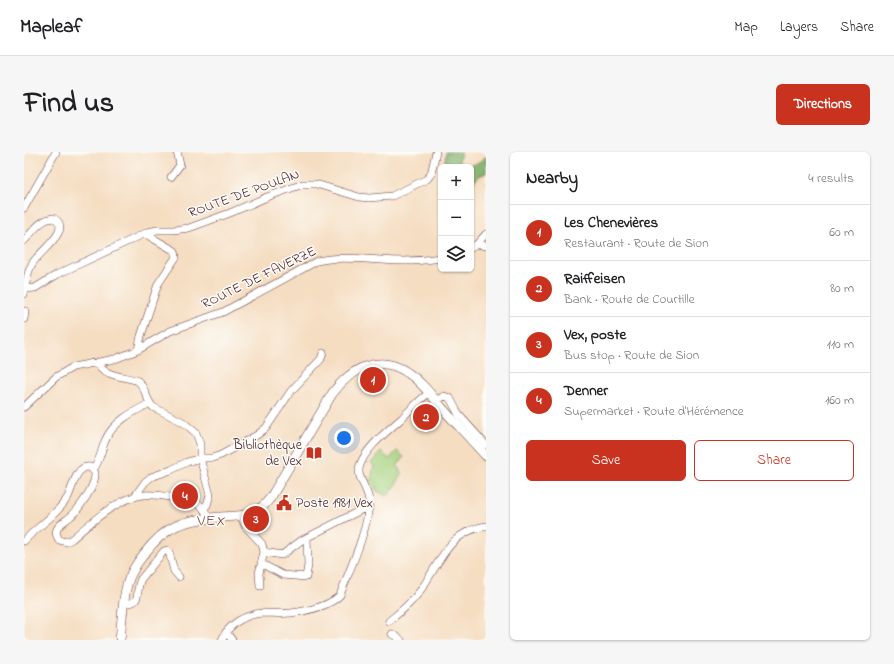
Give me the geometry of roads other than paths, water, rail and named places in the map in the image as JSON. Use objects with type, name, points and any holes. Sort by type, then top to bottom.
[{"type":"main road","points":[[120,640],[126,586],[133,570],[160,535],[168,529],[193,520],[241,516],[253,513],[267,502],[332,394],[340,383],[359,369],[370,365],[382,364],[394,366],[404,370],[429,393],[486,456]]},
{"type":"street","points":[[24,208],[56,152]]},
{"type":"street","points":[[171,177],[180,165],[177,152]]},
{"type":"street","name":"ROUTE DE POULAN","points":[[24,292],[58,274],[146,233],[158,230],[189,228],[230,214],[267,197],[294,187],[306,184],[316,184],[359,197],[369,198],[392,196],[427,179],[431,174],[436,152]]},
{"type":"street","points":[[24,241],[45,220],[53,218],[58,223],[60,229],[56,237],[32,263],[24,292]]},
{"type":"street","points":[[138,350],[158,284],[176,257],[175,250],[146,233]]},
{"type":"street","points":[[474,246],[486,234]]},
{"type":"street","points":[[474,246],[486,246]]},
{"type":"street","name":"ROUTE DE FAVERZE","points":[[24,407],[64,372],[73,368],[115,359],[138,350],[170,331],[223,312],[317,261],[366,258],[399,260],[438,258]]},
{"type":"street","points":[[135,496],[145,482],[151,477],[171,470],[187,462],[200,458],[212,458],[221,455],[263,431],[291,391],[321,359],[323,353]]},
{"type":"street","points":[[98,362],[101,368],[107,373],[133,379],[140,383],[144,389],[149,404],[183,422],[193,430],[198,438],[200,458],[210,495],[208,505],[204,508]]},
{"type":"street","points":[[222,640],[231,626],[244,618],[262,613],[291,613],[322,607],[336,600],[340,595],[366,524],[369,506],[368,496],[359,472],[359,467],[362,460],[378,440],[429,393]]},
{"type":"street","points":[[436,401],[444,396],[450,398],[459,415],[486,445]]},
{"type":"street","points":[[93,470],[107,436],[112,429],[124,418],[149,404]]},
{"type":"street","points":[[24,541],[62,505],[72,488],[79,471],[85,467],[90,467],[93,470],[95,477],[89,491],[76,511],[60,524],[57,530],[57,537],[59,540],[66,542],[72,539],[103,513],[135,496],[146,494],[197,503],[204,508],[208,518]]},
{"type":"street","points":[[264,552],[282,555],[298,543],[369,506]]},
{"type":"street","points":[[241,516],[246,527],[262,544],[264,552],[259,574],[260,586]]},
{"type":"street","points":[[389,621],[398,614],[422,589],[440,559],[456,538],[466,531],[486,526]]},
{"type":"street","points":[[262,564],[283,575],[306,577],[308,566],[307,538]]},
{"type":"street","points":[[124,604],[136,601],[138,596],[138,584],[164,551],[167,550],[170,552],[172,565],[179,577]]},
{"type":"street","points":[[226,632],[232,640]]},
{"type":"street","points":[[392,634],[401,640]]},
{"type":"place","name":"Les Chenevières","points":[[373,380]]},
{"type":"place","name":"Raiffeisen","points":[[426,417]]},
{"type":"place","name":"Bibliothèque de Vex","points":[[314,453]]},
{"type":"place","name":"Denner","points":[[185,496]]},
{"type":"place","name":"Poste 1981 Vex","points":[[284,503]]},
{"type":"place","name":"Vex, poste","points":[[256,519]]},
{"type":"district","name":"VEX","points":[[212,521]]}]
